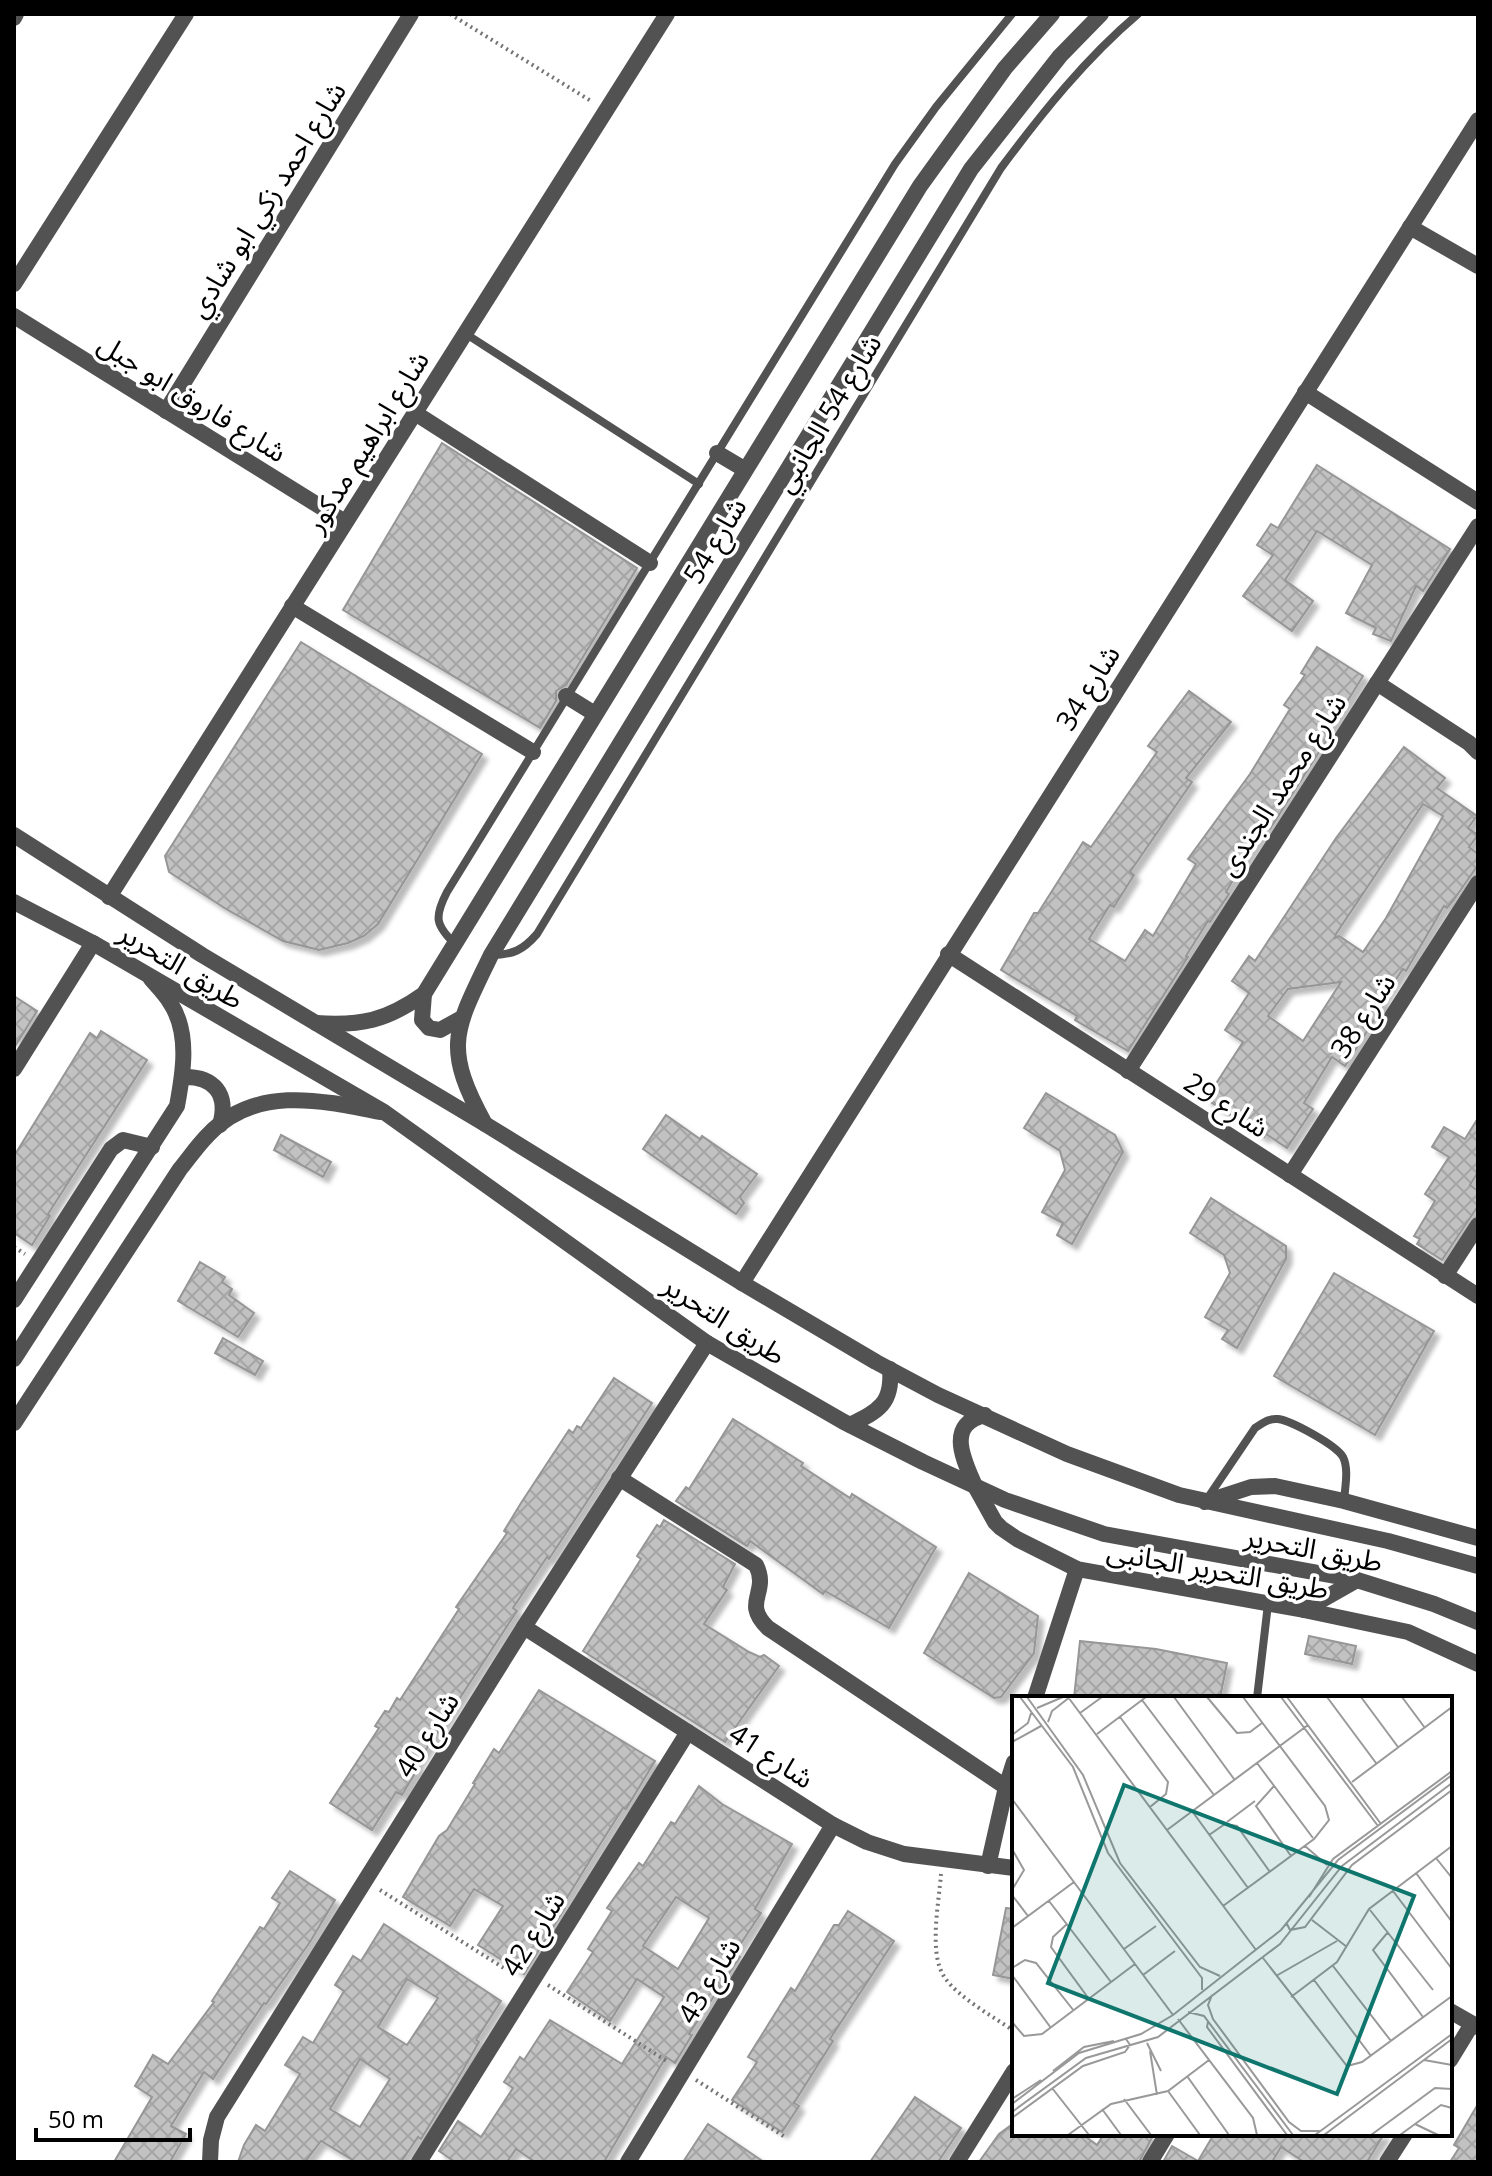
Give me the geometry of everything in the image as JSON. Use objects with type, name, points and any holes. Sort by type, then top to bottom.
[{"type":"street","points":[[14,284],[186,14]]},
{"type":"street","name":"شارع احمد زكي ابو شادي","points":[[166,411],[411,14]]},
{"type":"street","name":"شارع ابراهيم مدكور","points":[[109,897],[667,14]]},
{"type":"street","name":"شارع 54","points":[[316,1023],[344,1025],[373,1022],[400,1011],[424,994],[920,186],[1005,68],[1052,14]]},
{"type":"street","name":"شارع 54","points":[[485,1124],[470,1097],[456,1040],[460,1019],[491,955],[971,169],[1060,56],[1101,14]]},
{"type":"street","name":"شارع 34","points":[[742,1283],[1478,120]]},
{"type":"street","points":[[1410,227],[1478,266]]},
{"type":"street","name":"شارع فاروق ابو جبل","points":[[14,316],[345,522]]},
{"type":"street","points":[[1305,392],[1478,502]]},
{"type":"street","points":[[415,413],[650,563]]},
{"type":"street","points":[[717,453],[744,469]]},
{"type":"street","name":"شارع محمد الجندى","points":[[1128,1071],[1478,526]]},
{"type":"street","points":[[292,606],[533,752]]},
{"type":"street","points":[[1377,683],[1475,748]]},
{"type":"street","points":[[566,696],[595,714]]},
{"type":"street","name":"طريق التحرير","points":[[14,835],[109,897],[742,1283],[938,1395],[1067,1454],[1179,1495],[1388,1541],[1478,1566]]},
{"type":"street","name":"شارع 38","points":[[1290,1175],[1478,883]]},
{"type":"street","name":"طريق التحرير","points":[[14,902],[93,943],[384,1112],[707,1343],[850,1425],[1005,1500],[1104,1534],[1357,1580],[1434,1604],[1478,1622]]},
{"type":"street","points":[[14,1069],[93,943]]},
{"type":"street","name":"شارع 29","points":[[948,954],[1478,1296]]},
{"type":"street","points":[[14,1359],[177,1106],[183,1077],[182,1038],[173,1006],[151,979]]},
{"type":"street","points":[[424,994],[422,1020],[429,1028],[440,1030],[460,1019]]},
{"type":"street","points":[[183,1077],[207,1080],[215,1086],[223,1105],[220,1125]]},
{"type":"street","points":[[14,1423],[180,1169],[208,1134],[258,1104],[287,1098],[317,1099],[384,1112]]},
{"type":"street","points":[[14,1300],[111,1149],[123,1140],[152,1147]]},
{"type":"street","points":[[1445,1276],[1478,1225]]},
{"type":"street","name":"شارع 40","points":[[210,2162],[217,2117],[524,1627],[707,1343]]},
{"type":"street","points":[[850,1425],[877,1411],[883,1404],[890,1386],[890,1369]]},
{"type":"street","name":"طريق التحرير الجانبى","points":[[985,1415],[968,1424],[960,1443],[960,1453],[995,1522],[1017,1539],[1077,1569],[1408,1632],[1478,1664]]},
{"type":"street","points":[[619,1478],[756,1565],[762,1577],[762,1586],[756,1598],[756,1612],[768,1628],[1006,1787]]},
{"type":"street","points":[[1205,1502],[1263,1485],[1476,1533]]},
{"type":"street","points":[[1036,1696],[1077,1569]]},
{"type":"street","points":[[1304,1610],[1357,1580]]},
{"type":"street","name":"شارع 41","points":[[524,1627],[833,1825],[867,1842],[904,1854],[1012,1868]]},
{"type":"street","name":"شارع 42","points":[[419,2162],[688,1732]]},
{"type":"street","points":[[988,1866],[1012,1768]]},
{"type":"street","name":"شارع 43","points":[[628,2162],[833,1825]]},
{"type":"street","points":[[1452,2012],[1475,2026],[1452,2057]]},
{"type":"street","points":[[957,2162],[1012,2074]]},
{"type":"street","points":[[1150,2162],[1166,2136]]},
{"type":"street","points":[[1387,2162],[1404,2136]]},
{"type":"lane","points":[[456,945],[441,931],[438,910],[566,696],[895,164],[936,107],[1012,14]]},
{"type":"lane","name":"شارع 54 الجانبي","points":[[491,955],[510,955],[526,947],[537,934],[1001,168],[1081,68],[1138,14]]},
{"type":"lane","points":[[465,334],[699,484]]},
{"type":"lane","points":[[1205,1502],[1255,1428],[1267,1420],[1280,1419],[1332,1445],[1342,1455],[1346,1466],[1344,1501]]},
{"type":"lane","points":[[1257,1696],[1268,1604]]},
{"type":"path","points":[[450,14],[606,110]]},
{"type":"path","points":[[942,1860],[936,1943],[938,1962],[945,1978],[959,1991],[1012,2030]]},
{"type":"path","points":[[365,1880],[785,2137]]},
{"type":"building","points":[[442,443],[637,568],[566,685],[556,691],[556,701],[540,728],[343,610]]},
{"type":"building","points":[[1317,465],[1450,549],[1423,591],[1416,586],[1391,641],[1373,634],[1376,628],[1346,613],[1372,565],[1317,531],[1285,580],[1313,601],[1292,631],[1243,596],[1273,555],[1257,545],[1271,524],[1278,528]]},
{"type":"building","points":[[301,642],[482,754],[378,924],[364,936],[319,950],[283,941],[226,909],[169,872],[165,856]]},
{"type":"building","points":[[1317,647],[1363,676],[1326,736],[1328,738],[1270,829],[1267,827],[1245,860],[1226,892],[1229,894],[1208,921],[1128,1051],[1001,970],[1034,913],[1038,913],[1083,842],[1091,847],[1157,752],[1148,746],[1189,691],[1231,722],[1186,778],[1192,782],[1130,872],[1134,875],[1114,907],[1110,905],[1089,939],[1125,961],[1145,930],[1153,936],[1196,864],[1188,859],[1250,774],[1290,709],[1284,705],[1305,675],[1301,673]]},
{"type":"building","points":[[1404,747],[1445,778],[1437,788],[1477,816],[1468,828],[1478,835],[1469,847],[1478,854],[1478,865],[1453,901],[1447,908],[1444,906],[1406,971],[1403,969],[1382,1000],[1385,1003],[1345,1066],[1332,1057],[1304,1103],[1313,1109],[1287,1148],[1266,1134],[1264,1137],[1206,1099],[1243,1042],[1225,1030],[1249,993],[1232,981],[1249,956],[1255,961],[1336,838]],"holes":[[[1423,804],[1443,816],[1386,918],[1363,952],[1339,936],[1335,938]],[[1341,982],[1303,1041],[1268,1016],[1288,989]]]},
{"type":"building","points":[[14,996],[37,1011],[14,1048]]},
{"type":"building","points":[[101,1031],[147,1060],[48,1214],[50,1216],[32,1245],[14,1233],[14,1156],[90,1033],[97,1038]]},
{"type":"building","points":[[1046,1093],[1115,1135],[1123,1152],[1072,1244],[1057,1235],[1063,1223],[1042,1212],[1065,1170],[1060,1151],[1024,1128]]},
{"type":"building","points":[[666,1115],[757,1174],[740,1197],[744,1203],[736,1214],[643,1149]]},
{"type":"building","points":[[1478,1118],[1478,1172],[1470,1185],[1478,1191],[1478,1206],[1442,1260],[1417,1244],[1420,1239],[1414,1236],[1435,1201],[1425,1194],[1449,1157],[1432,1147],[1444,1127],[1465,1139]]},
{"type":"building","points":[[281,1135],[331,1162],[323,1177],[274,1150]]},
{"type":"building","points":[[1211,1198],[1286,1246],[1286,1259],[1237,1348],[1222,1339],[1228,1330],[1205,1317],[1230,1273],[1224,1255],[1190,1233]]},
{"type":"building","points":[[200,1262],[225,1277],[222,1282],[232,1289],[229,1295],[254,1313],[238,1337],[178,1301]]},
{"type":"building","points":[[1334,1273],[1434,1331],[1375,1435],[1274,1376]]},
{"type":"building","points":[[223,1338],[263,1361],[255,1375],[215,1353]]},
{"type":"building","points":[[614,1378],[652,1403],[513,1608],[517,1611],[416,1765],[419,1767],[402,1795],[396,1792],[372,1830],[330,1803],[379,1728],[375,1726],[397,1698],[400,1700],[459,1609],[456,1607],[507,1533],[504,1531],[569,1430],[573,1433],[577,1426],[581,1428]]},
{"type":"building","points":[[733,1419],[803,1463],[801,1466],[850,1498],[852,1494],[936,1547],[889,1628],[825,1591],[823,1594],[750,1541],[747,1546],[676,1501],[686,1487],[689,1489]]},
{"type":"building","points":[[664,1520],[735,1564],[723,1587],[727,1590],[704,1624],[749,1652],[760,1657],[764,1655],[779,1666],[725,1742],[583,1651],[641,1559],[637,1556],[657,1525],[660,1527]]},
{"type":"building","points":[[969,1573],[1038,1616],[1034,1653],[1001,1697],[994,1698],[924,1653]]},
{"type":"building","points":[[1309,1636],[1356,1646],[1352,1664],[1305,1654]]},
{"type":"building","points":[[1080,1641],[1156,1649],[1227,1663],[1220,1696],[1074,1696]]},
{"type":"building","points":[[539,1690],[655,1761],[562,1906],[565,1908],[524,1974],[478,1945],[503,1906],[474,1889],[450,1926],[403,1897],[494,1749],[499,1753]]},
{"type":"building","points":[[699,1786],[722,1804],[792,1844],[755,1909],[761,1913],[734,1954],[740,1957],[689,2034],[692,2035],[675,2063],[666,2057],[604,2162],[535,2162],[516,2149],[507,2162],[455,2162],[439,2151],[458,2121],[481,2137],[513,2088],[504,2082],[520,2057],[524,2060],[550,2020],[622,2064],[664,1997],[637,1979],[610,2021],[567,1992],[593,1952],[588,1949],[612,1911],[607,1908],[639,1863],[643,1866],[671,1822],[675,1824]],"holes":[[[676,1897],[709,1918],[678,1969],[643,1946]]]},
{"type":"building","points":[[290,1871],[335,1900],[310,1942],[213,2079],[204,2072],[171,2126],[186,2134],[170,2162],[114,2162],[152,2097],[135,2086],[153,2055],[168,2064],[214,2002],[260,1927],[264,1929],[280,1903],[272,1898]]},
{"type":"building","points":[[1006,1908],[1012,1909],[1012,1979],[993,1975]]},
{"type":"building","points":[[848,1911],[894,1941],[830,2039],[833,2041],[794,2103],[799,2106],[782,2132],[732,2100],[757,2062],[748,2057],[791,1988],[795,1991],[834,1925],[839,1925]]},
{"type":"building","points":[[384,1924],[501,2001],[421,2139],[418,2137],[401,2162],[356,2162],[321,2141],[305,2162],[238,2162],[256,2125],[265,2131],[300,2074],[285,2065],[303,2037],[313,2043],[344,1991],[335,1985],[353,1956],[361,1961]],"holes":[[[407,1979],[438,1998],[407,2045],[378,2027]],[[360,2059],[390,2079],[360,2127],[330,2109]]]},
{"type":"building","points":[[915,2097],[961,2128],[938,2162],[870,2162]]},
{"type":"building","points":[[1478,2104],[1478,2162],[1450,2162],[1459,2148],[1454,2145]]},
{"type":"building","points":[[708,2124],[764,2162],[683,2162]]},
{"type":"building","points":[[1012,2124],[1012,2136],[1085,2136],[1097,2145],[1103,2136],[1153,2136],[1139,2162],[979,2162],[999,2134]]},
{"type":"building","points":[[1213,2136],[1383,2136],[1367,2162],[1304,2162],[1281,2147],[1272,2162],[1163,2162],[1172,2146],[1198,2161]]}]
